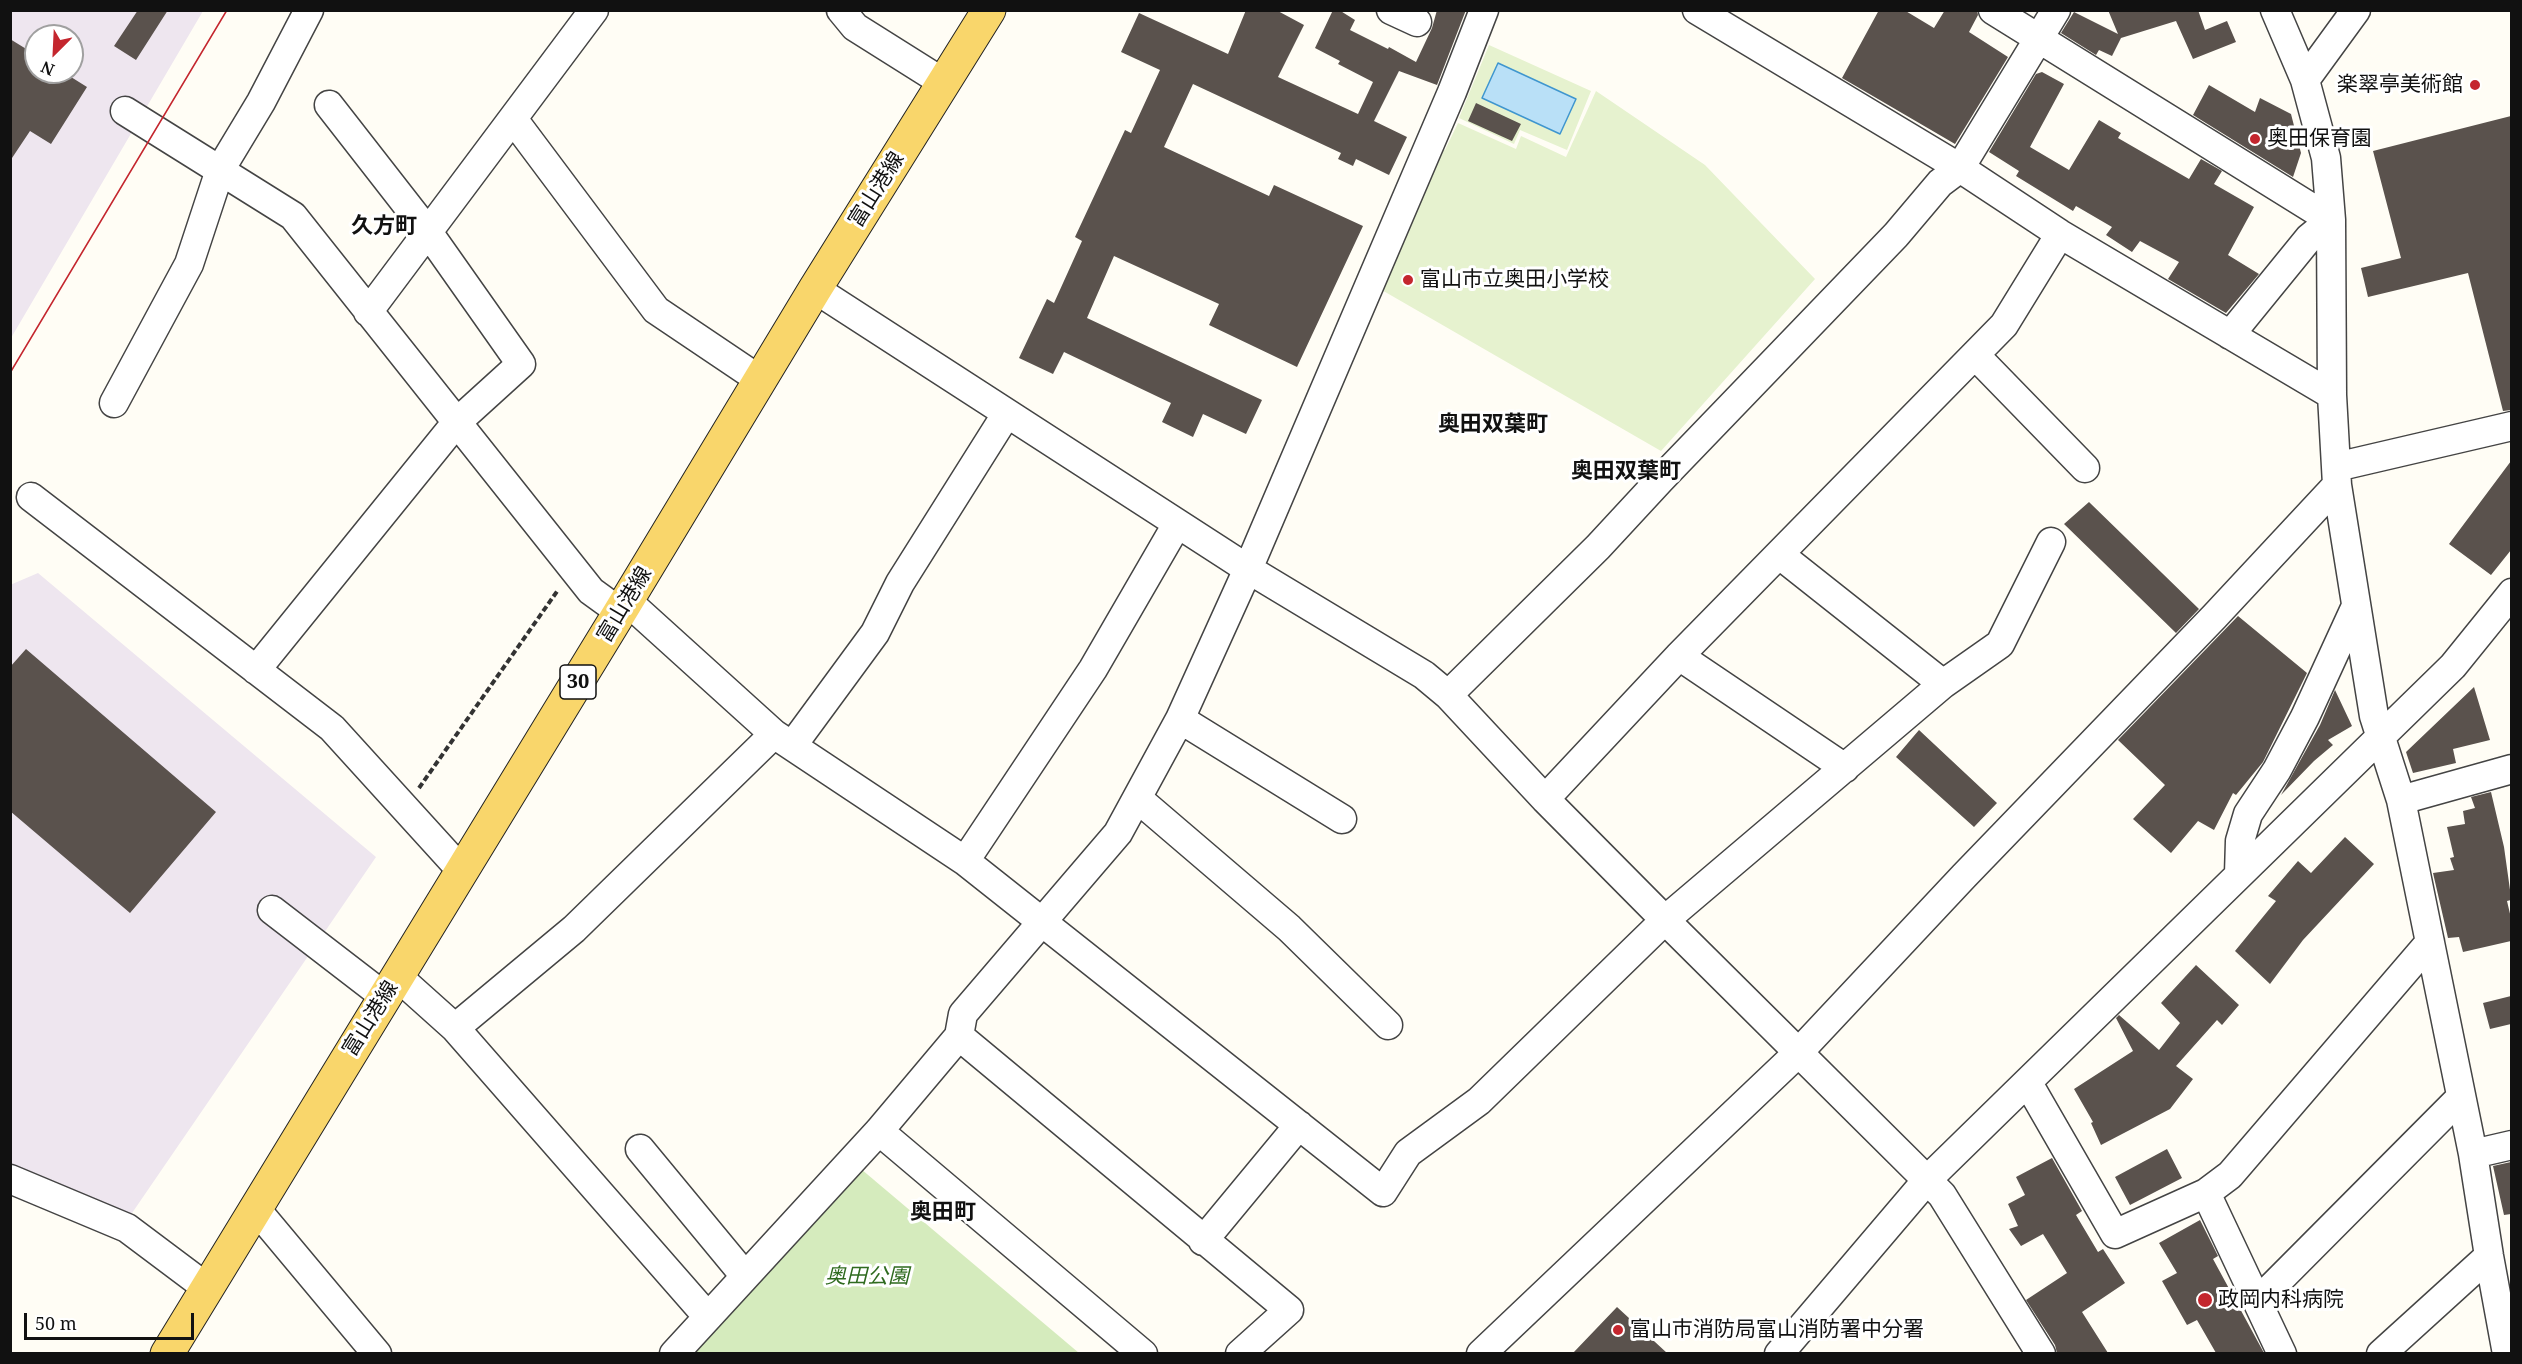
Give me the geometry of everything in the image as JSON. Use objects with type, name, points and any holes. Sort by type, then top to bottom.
[{"type":"main road","name":"富山港線","points":[[167,1353],[624,607],[815,289],[989,10]]},
{"type":"street","points":[[114,403],[189,264],[219,170],[261,102],[309,10]]},
{"type":"street","points":[[841,10],[855,27],[944,83]]},
{"type":"street","points":[[1391,10],[1417,22]]},
{"type":"street","points":[[674,1353],[879,1131],[959,1036],[963,1014],[1118,833],[1180,719],[1248,569],[1452,92],[1484,10]]},
{"type":"street","points":[[1992,10],[2331,220]]},
{"type":"street","points":[[1448,695],[1598,547],[1896,235],[1940,183],[1960,168],[2056,10]]},
{"type":"street","points":[[2275,10],[2306,80],[2326,158],[2331,220],[2332,395],[2336,476],[2379,737],[2401,800],[2473,1154],[2489,1256],[2508,1353]]},
{"type":"street","points":[[2306,80],[2356,10]]},
{"type":"street","points":[[368,312],[590,12]]},
{"type":"street","points":[[1715,15],[1960,168],[2060,234],[2332,395]]},
{"type":"street","points":[[256,669],[456,423],[521,364],[428,232],[329,105]]},
{"type":"street","points":[[125,111],[293,216],[591,591],[624,607],[783,740],[965,861],[1383,1192],[1408,1153],[1479,1101],[1665,920],[1943,684],[2000,644],[2051,542]]},
{"type":"street","points":[[513,119],[656,310],[760,380]]},
{"type":"street","points":[[2230,335],[2309,238],[2331,220]]},
{"type":"street","points":[[1545,799],[1679,656],[2004,325],[2060,234]]},
{"type":"street","points":[[815,289],[1177,524],[1424,675],[1448,695],[1545,799],[1942,1195],[2041,1353]]},
{"type":"street","points":[[1975,355],[2085,468]]},
{"type":"street","points":[[454,1028],[574,929],[783,740],[875,633],[900,583],[1007,413]]},
{"type":"street","points":[[1481,1353],[1798,1053],[1980,859],[2206,626],[2336,476],[2511,426]]},
{"type":"street","points":[[31,497],[332,728],[462,871]]},
{"type":"street","points":[[965,861],[1093,669],[1177,524]]},
{"type":"street","points":[[1780,555],[1943,684]]},
{"type":"street","points":[[1779,1353],[1927,1180],[2453,666],[2511,593]]},
{"type":"street","points":[[2240,874],[2240,841],[2248,814],[2277,770],[2305,717],[2356,606]]},
{"type":"street","points":[[1679,656],[1845,768]]},
{"type":"street","points":[[1180,719],[1342,819]]},
{"type":"street","points":[[2401,800],[2511,769]]},
{"type":"street","points":[[1137,798],[1289,928],[1388,1024]]},
{"type":"street","points":[[272,910],[454,1028],[708,1317]]},
{"type":"street","points":[[2028,1083],[2115,1234],[2206,1193],[2230,1175],[2430,942]]},
{"type":"street","points":[[959,1036],[1203,1241],[1289,1310],[1240,1353]]},
{"type":"street","points":[[2258,1301],[2460,1098]]},
{"type":"street","points":[[1203,1241],[1299,1125]]},
{"type":"street","points":[[879,1131],[1143,1353]]},
{"type":"street","points":[[2473,1154],[2511,1145]]},
{"type":"street","points":[[640,1149],[745,1276]]},
{"type":"street","points":[[10,1179],[127,1228],[207,1288]]},
{"type":"street","points":[[2206,1193],[2282,1353]]},
{"type":"street","points":[[255,1208],[377,1353]]},
{"type":"street","points":[[2381,1353],[2489,1256]]},
{"type":"path","points":[[405,808],[574,569]]},
{"type":"shaded area","points":[[11,11],[203,11],[11,338]]},
{"type":"shaded area","points":[[38,573],[376,857],[130,1216],[11,1166],[10,585]]},
{"type":"green space","points":[[1489,45],[1591,91],[1567,150],[1520,130],[1514,144],[1459,118]]},
{"type":"green space","points":[[1596,91],[1705,165],[1815,279],[1661,451],[1380,289],[1437,145],[1445,150],[1458,123],[1516,149],[1521,136],[1566,157]]},
{"type":"green space","name":"奥田公園","points":[[861,1169],[1079,1353],[693,1354]]},
{"type":"water","points":[[1498,63],[1576,99],[1560,134],[1482,98]]},
{"type":"building","points":[[138,10],[168,10],[136,60],[114,46]]},
{"type":"building","points":[[1246,10],[1276,10],[1304,25],[1278,77],[1358,114],[1373,82],[1338,64],[1340,61],[1315,48],[1333,10],[1339,10],[1355,20],[1350,30],[1416,62],[1432,28],[1437,10],[1466,10],[1437,85],[1399,71],[1374,121],[1407,137],[1389,175],[1356,159],[1353,166],[1338,159],[1341,153],[1193,84],[1164,147],[1269,196],[1274,185],[1363,226],[1297,367],[1209,325],[1219,304],[1114,256],[1087,318],[1262,400],[1246,434],[1203,414],[1193,437],[1162,422],[1171,403],[1064,352],[1053,374],[1019,358],[1047,299],[1054,303],[1082,241],[1075,237],[1125,130],[1131,133],[1160,70],[1121,52],[1139,13],[1228,54]]},
{"type":"building","points":[[1879,10],[1904,10],[1934,28],[1945,10],[1977,10],[1978,15],[1969,32],[2008,57],[1955,144],[1842,78]]},
{"type":"building","points":[[2108,10],[2198,10],[2205,30],[2227,21],[2236,42],[2193,59],[2176,21],[2121,38],[2112,56],[2099,50],[2096,55],[2061,33],[2074,12],[2118,34]]},
{"type":"building","points":[[10,39],[24,48],[24,84],[82,84],[87,87],[51,144],[30,131],[10,161]]},
{"type":"building","points":[[2042,72],[2064,84],[2030,147],[2069,170],[2099,120],[2121,133],[2118,138],[2189,179],[2201,159],[2222,171],[2214,184],[2254,207],[2228,255],[2259,274],[2226,313],[2168,279],[2179,262],[2140,241],[2132,252],[2106,235],[2112,227],[2076,206],[2073,211],[2016,176],[2019,171],[1989,152],[2036,74]]},
{"type":"building","name":"奥田保育園","points":[[2209,85],[2255,112],[2260,98],[2291,114],[2301,153],[2293,177],[2193,115]]},
{"type":"building","points":[[1476,103],[1521,124],[1512,141],[1468,121]]},
{"type":"building","points":[[2511,116],[2511,410],[2503,411],[2468,273],[2368,297],[2361,268],[2401,258],[2373,151]]},
{"type":"building","points":[[2511,461],[2511,550],[2491,575],[2449,544]]},
{"type":"building","points":[[2089,502],[2199,609],[2176,633],[2064,524]]},
{"type":"building","points":[[2238,616],[2307,673],[2263,762],[2236,795],[2233,793],[2214,830],[2198,821],[2171,853],[2133,819],[2165,785],[2118,740]]},
{"type":"building","points":[[26,649],[216,812],[130,913],[10,811],[10,667]]},
{"type":"building","points":[[2474,687],[2490,740],[2453,749],[2456,763],[2413,773],[2406,752]]},
{"type":"building","points":[[2335,690],[2352,726],[2328,740],[2333,745],[2281,795],[2320,725]]},
{"type":"building","points":[[1919,730],[1997,803],[1974,827],[1896,757]]},
{"type":"building","points":[[2491,792],[2504,847],[2511,897],[2511,900],[2507,901],[2511,918],[2511,941],[2463,952],[2459,937],[2448,938],[2433,873],[2454,870],[2450,858],[2454,857],[2447,827],[2465,824],[2463,811],[2475,808],[2471,797]]},
{"type":"building","points":[[2345,837],[2374,864],[2303,940],[2270,984],[2235,951],[2276,901],[2268,896],[2298,861],[2311,873]]},
{"type":"building","points":[[2196,965],[2239,1005],[2222,1025],[2217,1020],[2176,1066],[2193,1079],[2170,1109],[2101,1145],[2091,1123],[2093,1122],[2074,1089],[2133,1051],[2116,1018],[2119,1015],[2159,1050],[2180,1023],[2161,1003]]},
{"type":"building","points":[[2511,996],[2511,1024],[2490,1029],[2483,1003]]},
{"type":"building","points":[[2167,1149],[2182,1178],[2130,1205],[2115,1177]]},
{"type":"building","points":[[2052,1158],[2082,1211],[2076,1215],[2098,1252],[2103,1249],[2125,1283],[2082,1312],[2108,1353],[2057,1353],[2055,1345],[2026,1300],[2067,1273],[2043,1234],[2021,1246],[2009,1229],[2018,1226],[2008,1204],[2025,1195],[2016,1177]]},
{"type":"building","points":[[2511,1162],[2511,1214],[2504,1215],[2493,1166]]},
{"type":"building","name":"政岡内科病院","points":[[2200,1220],[2218,1256],[2213,1259],[2264,1353],[2216,1353],[2197,1320],[2187,1325],[2162,1281],[2177,1273],[2159,1243]]},
{"type":"building","name":"富山市消防局富山消防署中分署","points":[[1617,1307],[1667,1353],[1573,1353]]},
{"type":"tram line","points":[[10,373],[227,10]]},
{"type":"place","name":"楽翠亭美術館","points":[[2475,85]]},
{"type":"place","name":"奥田保育園","points":[[2255,139]]},
{"type":"place","name":"富山市立奥田小学校","points":[[1408,280]]},
{"type":"place","name":"政岡内科病院","points":[[2205,1300]]},
{"type":"place","name":"富山市消防局富山消防署中分署","points":[[1618,1330]]},
{"type":"district","name":"久方町","points":[[384,227]]},
{"type":"district","name":"奥田双葉町","points":[[1493,425]]},
{"type":"district","name":"奥田双葉町","points":[[1626,472]]},
{"type":"district","name":"奥田町","points":[[943,1213]]}]
